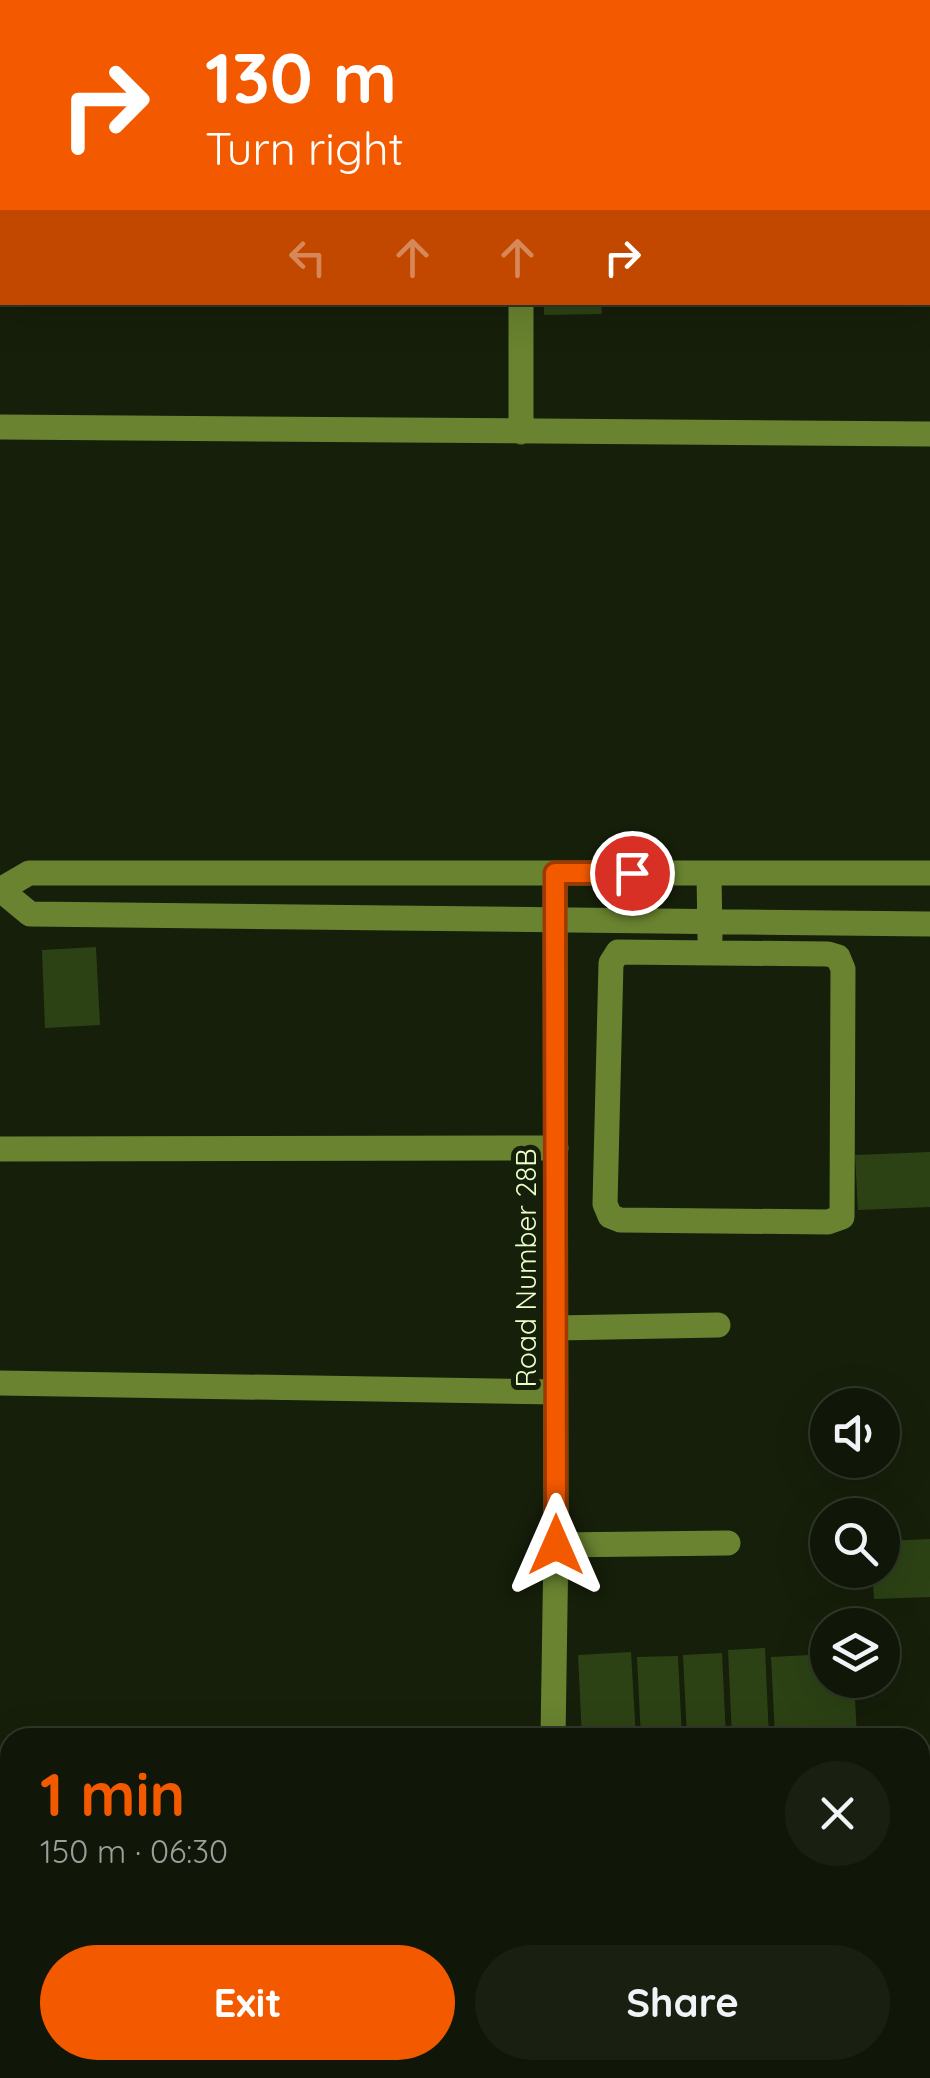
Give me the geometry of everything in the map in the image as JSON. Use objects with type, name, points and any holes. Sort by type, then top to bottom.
[{"type":"street","points":[[521,305],[521,432]]},
{"type":"street","points":[[0,427],[930,434]]},
{"type":"street","points":[[930,873],[29,873],[0,890],[30,914],[930,924]]},
{"type":"street","name":"Road Number 28B","points":[[553,1728],[555,873]]},
{"type":"street","points":[[709,873],[710,952]]},
{"type":"street","points":[[625,952],[710,952],[828,954],[838,957],[842,964],[843,1211],[838,1221],[620,1220],[610,1216],[605,1204],[614,956],[625,952]]},
{"type":"street","points":[[0,1149],[556,1148]]},
{"type":"street","points":[[556,1328],[718,1326]]},
{"type":"street","points":[[0,1383],[555,1392]]},
{"type":"street","points":[[556,1545],[728,1544]]},
{"type":"building","points":[[544,305],[601,305],[602,314],[544,315]]},
{"type":"building","points":[[96,947],[100,1025],[45,1028],[42,950]]},
{"type":"building","points":[[930,1152],[930,1207],[858,1210],[855,1155]]},
{"type":"building","points":[[930,1539],[930,1597],[874,1599],[873,1588],[900,1588],[900,1540]]},
{"type":"building","points":[[765,1648],[769,1728],[732,1728],[728,1650]]},
{"type":"building","points":[[631,1652],[635,1728],[582,1728],[578,1655]]},
{"type":"building","points":[[722,1653],[726,1728],[687,1728],[683,1655]]},
{"type":"building","points":[[810,1655],[810,1698],[855,1698],[856,1728],[775,1728],[771,1657]]},
{"type":"building","points":[[678,1656],[682,1728],[641,1728],[637,1657]]},
{"type":"route","points":[[556,1545],[555,873],[632,873]]}]
